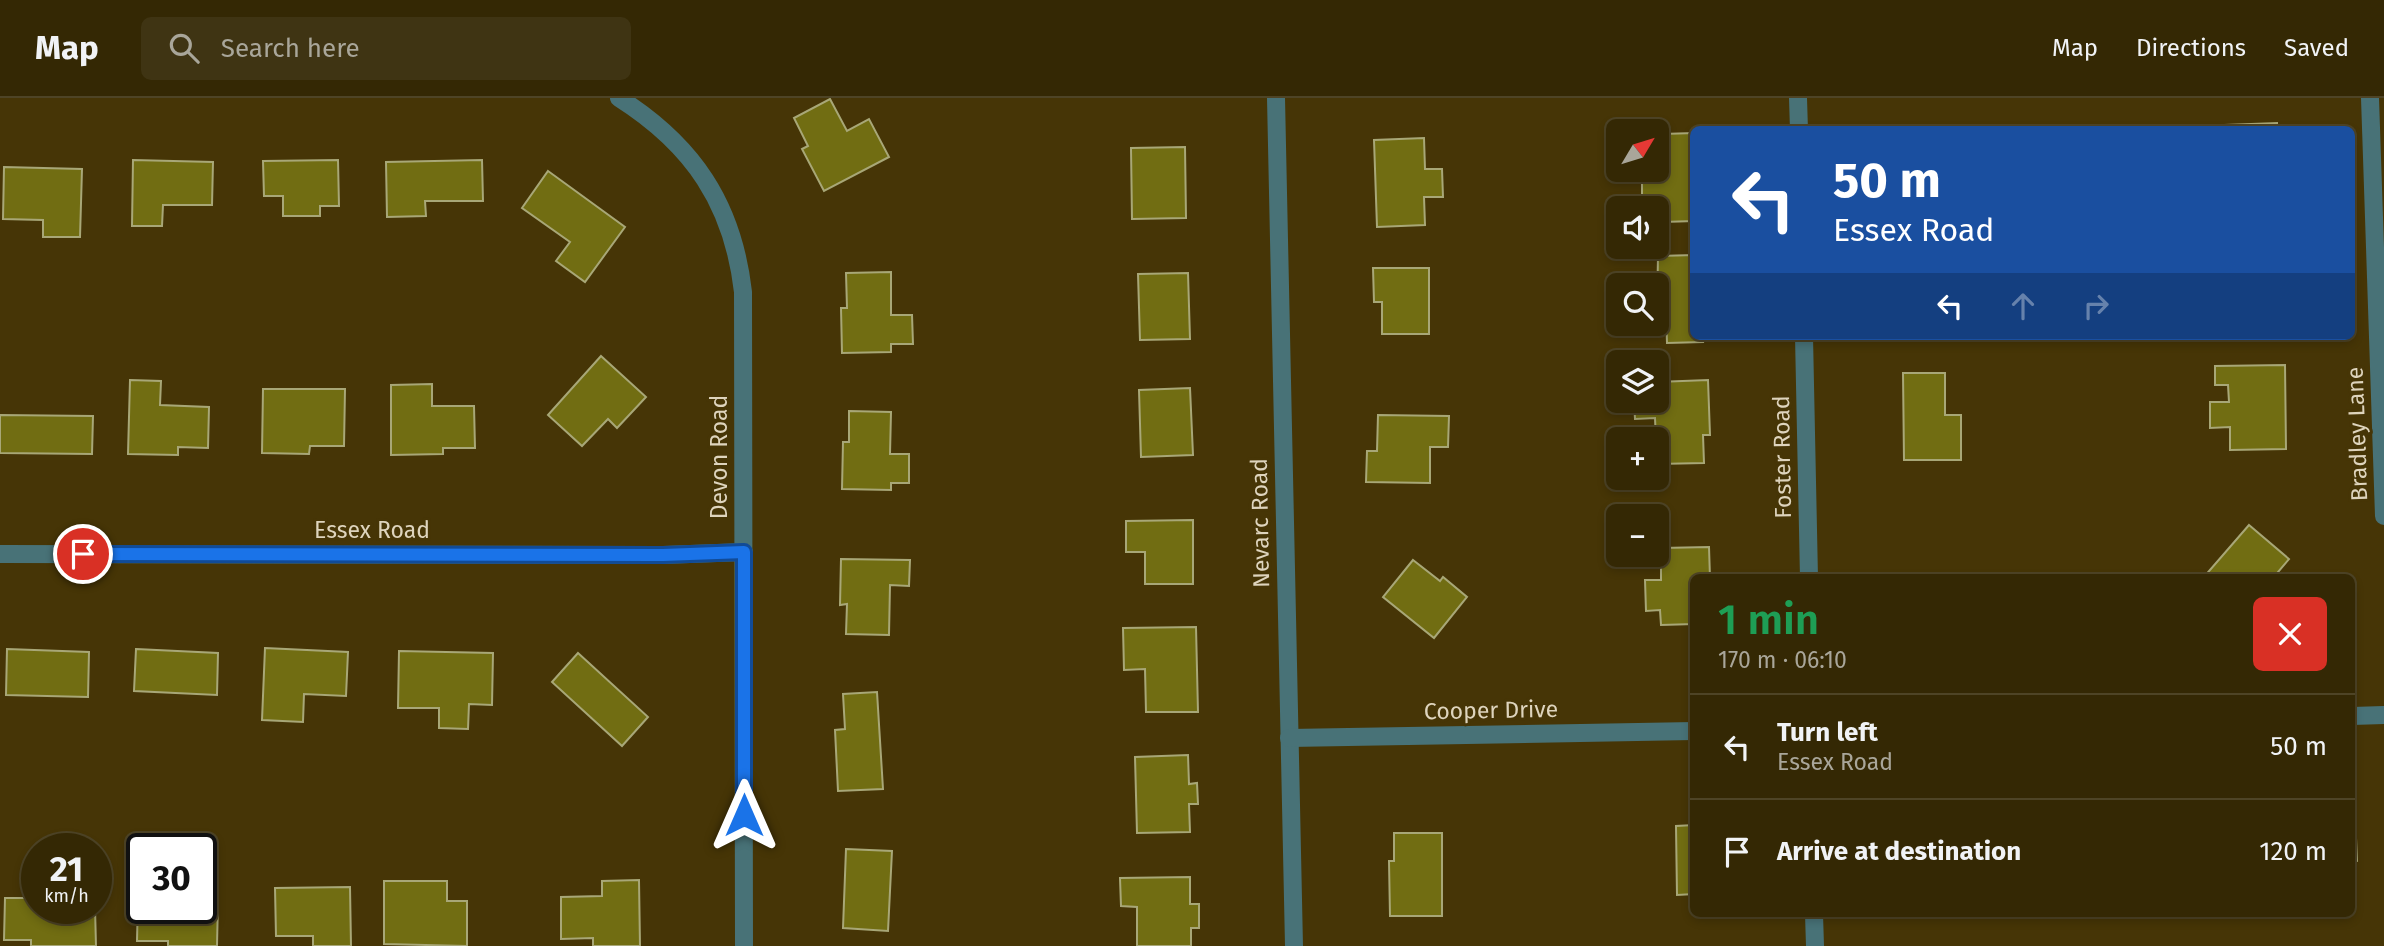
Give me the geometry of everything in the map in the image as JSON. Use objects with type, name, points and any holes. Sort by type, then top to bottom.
[{"type":"street","name":"Devon Road","points":[[619,98],[647,116],[685,151],[712,188],[732,234],[740,266],[743,292],[744,946]]},
{"type":"street","name":"Nevarc Road","points":[[1276,98],[1294,946]]},
{"type":"street","points":[[1798,98],[1799,126]]},
{"type":"street","name":"Bradley Lane","points":[[2370,98],[2384,516]]},
{"type":"street","name":"Foster Road","points":[[1804,340],[1809,574]]},
{"type":"street","name":"Essex Road","points":[[0,554],[663,555],[744,552]]},
{"type":"street","points":[[2355,716],[2384,715]]},
{"type":"street","name":"Cooper Drive","points":[[1289,738],[1690,731]]},
{"type":"street","points":[[1814,917],[1815,946]]},
{"type":"building","points":[[830,99],[847,131],[869,119],[889,157],[824,191],[802,149],[808,146],[794,118]]},
{"type":"building","points":[[2277,123],[2277,126],[2225,125]]},
{"type":"building","points":[[1690,133],[1690,221],[1669,222],[1669,196],[1642,196],[1642,182],[1670,182],[1670,134]]},
{"type":"building","points":[[1424,138],[1425,169],[1442,169],[1443,197],[1424,197],[1425,225],[1377,227],[1374,140]]},
{"type":"building","points":[[1185,147],[1186,218],[1132,219],[1131,148]]},
{"type":"building","points":[[133,160],[213,162],[212,205],[163,205],[162,226],[132,226]]},
{"type":"building","points":[[338,160],[339,206],[320,206],[320,216],[283,216],[283,196],[264,196],[263,161]]},
{"type":"building","points":[[482,160],[483,201],[425,201],[426,216],[387,217],[386,162]]},
{"type":"building","points":[[4,167],[82,169],[80,237],[43,237],[43,220],[3,219]]},
{"type":"building","points":[[548,171],[625,227],[585,282],[556,261],[570,242],[522,208]]},
{"type":"building","points":[[1690,255],[1690,340],[1703,342],[1667,343],[1669,273],[1658,273],[1658,259]]},
{"type":"building","points":[[1373,268],[1429,268],[1429,334],[1382,334],[1382,302],[1374,302]]},
{"type":"building","points":[[891,272],[891,315],[912,315],[913,344],[891,344],[891,352],[842,353],[841,308],[847,308],[846,273]]},
{"type":"building","points":[[1188,273],[1190,339],[1140,340],[1138,274]]},
{"type":"building","points":[[601,356],[646,397],[617,428],[608,419],[582,446],[548,415]]},
{"type":"building","points":[[2285,365],[2286,449],[2230,450],[2230,427],[2210,428],[2210,402],[2229,402],[2228,385],[2215,385],[2215,366]]},
{"type":"building","points":[[1903,373],[1945,373],[1945,415],[1961,415],[1961,460],[1904,460]]},
{"type":"building","points":[[130,380],[161,381],[160,405],[209,407],[208,448],[178,447],[178,455],[128,454]]},
{"type":"building","points":[[1708,380],[1710,435],[1703,435],[1704,463],[1669,464],[1669,427],[1655,427],[1655,418],[1635,419],[1635,413],[1669,413],[1669,382]]},
{"type":"building","points":[[432,384],[432,406],[474,406],[475,448],[443,448],[443,454],[391,455],[391,385]]},
{"type":"building","points":[[1190,388],[1193,455],[1141,457],[1139,390]]},
{"type":"building","points":[[263,389],[345,389],[344,446],[310,446],[309,454],[262,453]]},
{"type":"building","points":[[849,411],[891,412],[890,454],[909,454],[909,483],[891,483],[891,490],[842,489],[843,442],[849,442]]},
{"type":"building","points":[[0,415],[93,416],[92,454],[0,453]]},
{"type":"building","points":[[1378,415],[1449,416],[1448,447],[1430,447],[1430,483],[1366,482],[1367,451],[1377,451]]},
{"type":"building","points":[[1193,520],[1193,584],[1145,584],[1145,552],[1126,552],[1126,521]]},
{"type":"building","points":[[2249,525],[2289,559],[2276,574],[2206,574]]},
{"type":"building","points":[[1709,547],[1710,574],[1690,574],[1690,624],[1661,625],[1660,610],[1646,611],[1645,580],[1661,580],[1661,567],[1669,567],[1669,548]]},
{"type":"building","points":[[841,559],[910,560],[909,586],[890,585],[889,635],[846,634],[847,604],[840,605]]},
{"type":"building","points":[[1413,560],[1440,581],[1443,577],[1467,597],[1434,638],[1383,597]]},
{"type":"building","points":[[1196,627],[1198,712],[1146,712],[1145,669],[1124,670],[1123,628]]},
{"type":"building","points":[[265,648],[348,652],[346,696],[304,694],[303,722],[262,720]]},
{"type":"building","points":[[7,649],[89,652],[88,697],[6,695]]},
{"type":"building","points":[[136,649],[218,653],[217,695],[134,691]]},
{"type":"building","points":[[399,651],[493,653],[492,705],[469,704],[468,729],[439,728],[439,708],[398,708]]},
{"type":"building","points":[[578,653],[648,717],[622,746],[552,682]]},
{"type":"building","points":[[877,692],[883,789],[838,791],[835,730],[845,729],[843,694]]},
{"type":"building","points":[[1188,755],[1189,784],[1197,783],[1198,804],[1189,804],[1190,832],[1137,833],[1135,757]]},
{"type":"building","points":[[2355,815],[2357,861],[2355,861]]},
{"type":"building","points":[[1690,825],[1690,894],[1677,895],[1676,826]]},
{"type":"building","points":[[1394,833],[1442,833],[1442,916],[1390,916],[1389,861],[1394,861]]},
{"type":"building","points":[[846,849],[892,851],[888,931],[843,928]]},
{"type":"building","points":[[1190,877],[1190,904],[1199,904],[1199,928],[1191,928],[1191,946],[1137,946],[1137,907],[1121,906],[1120,878]]},
{"type":"building","points":[[639,880],[640,946],[593,946],[593,938],[561,939],[561,897],[602,896],[602,881]]},
{"type":"building","points":[[384,881],[447,881],[447,901],[467,901],[467,946],[384,944]]},
{"type":"building","points":[[350,887],[351,946],[313,946],[313,936],[276,936],[275,888]]},
{"type":"building","points":[[5,898],[21,898],[21,924],[95,924],[96,946],[31,946],[31,940],[4,940]]},
{"type":"building","points":[[218,900],[217,946],[168,946],[168,941],[137,941],[137,924],[217,924]]},
{"type":"route","points":[[83,554],[663,555],[744,552],[744,815]]}]
